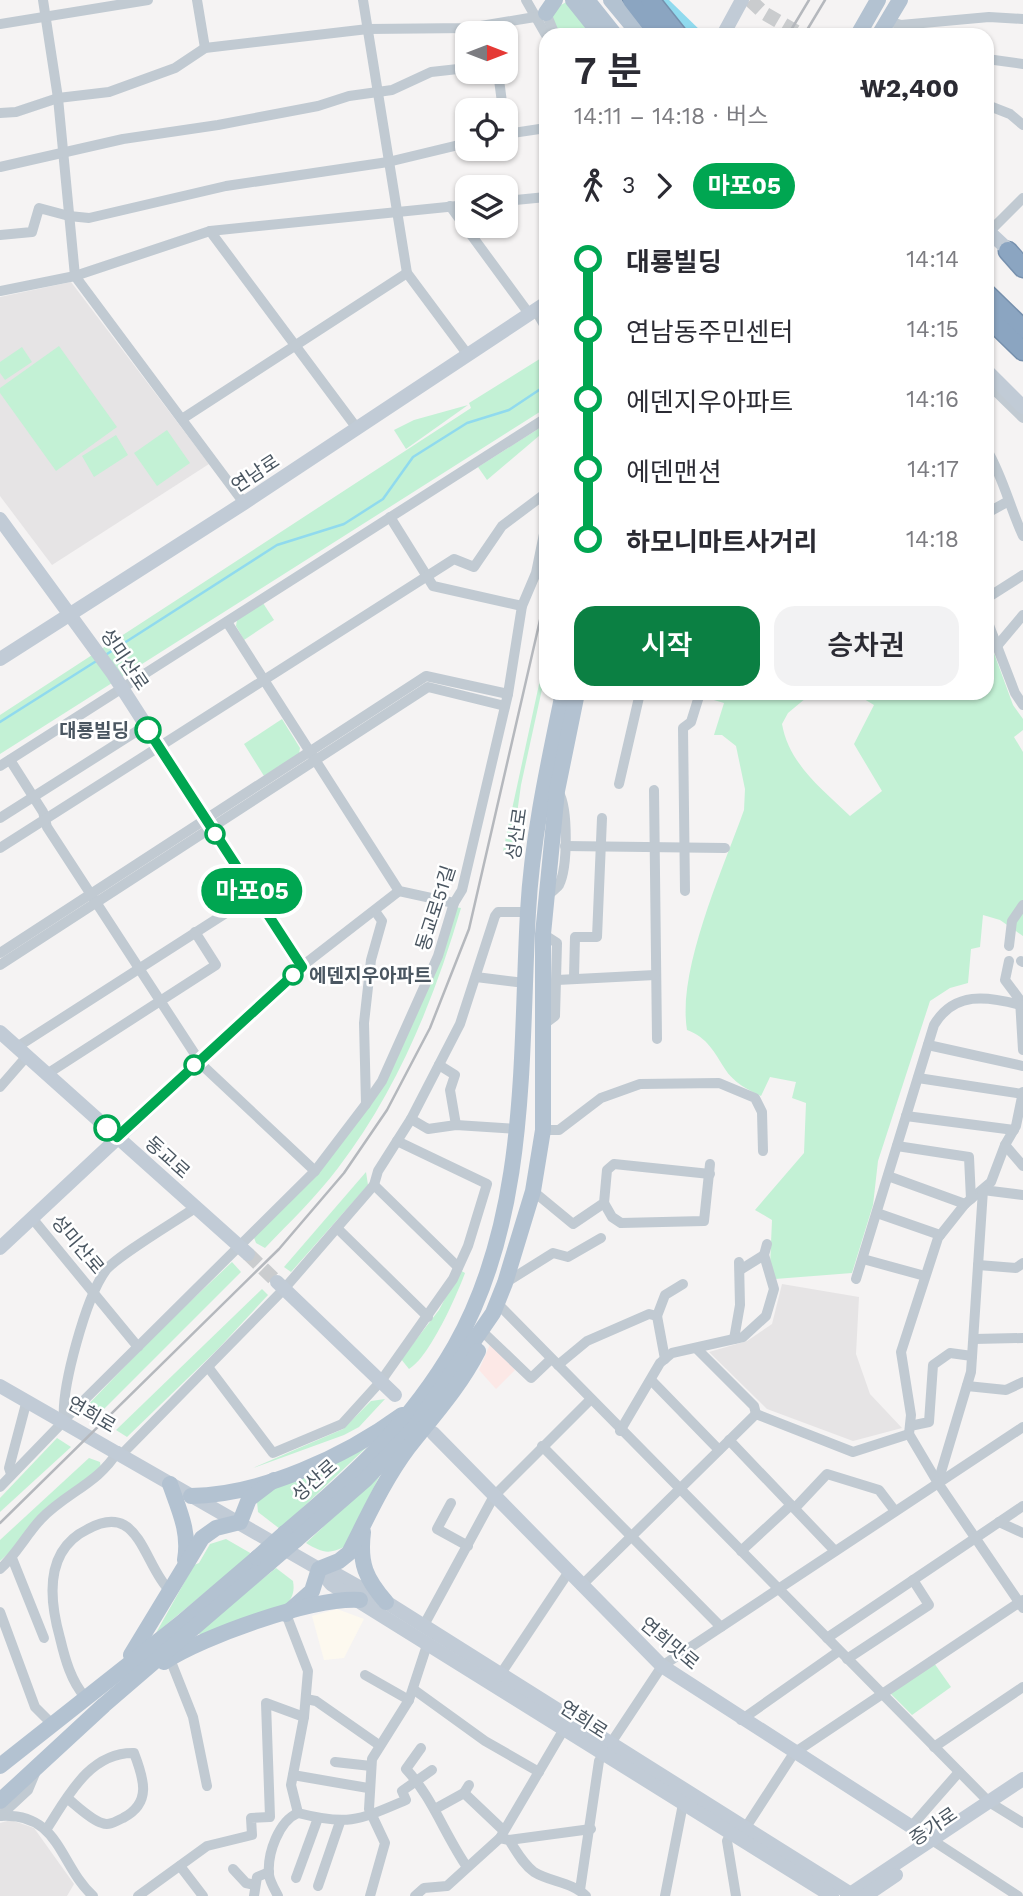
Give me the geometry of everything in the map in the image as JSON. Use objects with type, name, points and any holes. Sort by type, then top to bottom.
[{"type":"highway","points":[[632,0],[654,28]]},
{"type":"highway","points":[[650,0],[672,28]]},
{"type":"highway","points":[[1008,251],[1023,268]]},
{"type":"highway","points":[[994,301],[1023,329]]},
{"type":"highway","points":[[994,323],[1023,351]]},
{"type":"main road","points":[[573,0],[595,28]]},
{"type":"main road","points":[[587,0],[609,28]]},
{"type":"main road","points":[[598,0],[620,28]]},
{"type":"main road","points":[[611,0],[634,28]]},
{"type":"main road","points":[[862,28],[878,0]]},
{"type":"main road","points":[[883,28],[900,0]]},
{"type":"main road","name":"성산로","points":[[291,1536],[396,1432],[455,1346],[479,1294],[498,1237],[511,1179],[528,912],[541,802],[572,700]]},
{"type":"main road","name":"성산로","points":[[0,1801],[262,1561],[365,1480],[414,1428],[495,1308],[533,1191],[543,1130],[543,934],[558,791],[573,700]]},
{"type":"main road","points":[[286,1614],[312,1591],[319,1569],[339,1561],[349,1553],[389,1477],[408,1449],[438,1415],[486,1335],[495,1308]]},
{"type":"main road","points":[[191,1496],[223,1494],[274,1480],[366,1442],[415,1405]]},
{"type":"main road","points":[[122,1668],[209,1532],[228,1523],[240,1522],[249,1499],[274,1480]]},
{"type":"main road","points":[[170,1484],[187,1537],[181,1572]]},
{"type":"main road","points":[[366,1520],[361,1565],[369,1582],[386,1602]]},
{"type":"main road","name":"성산로","points":[[0,1766],[262,1561]]},
{"type":"main road","points":[[137,1677],[214,1636],[343,1599],[360,1600]]},
{"type":"street","points":[[43,0],[58,98],[75,276],[244,503]]},
{"type":"street","points":[[0,24],[148,0]]},
{"type":"street","points":[[197,0],[205,48]]},
{"type":"street","points":[[363,0],[407,273],[468,355]]},
{"type":"street","points":[[526,0],[544,7],[552,28]]},
{"type":"street","points":[[726,28],[736,5]]},
{"type":"street","points":[[0,113],[16,112],[58,98],[109,92],[175,68],[205,48],[368,29],[469,28],[544,7]]},
{"type":"street","points":[[544,7],[546,28]]},
{"type":"street","points":[[883,28],[989,17],[1023,19]]},
{"type":"street","points":[[994,60],[1023,64]]},
{"type":"street","points":[[0,167],[123,139],[218,125],[398,89],[431,72],[455,69]]},
{"type":"street","points":[[994,108],[1010,114],[1023,125]]},
{"type":"street","points":[[518,132],[539,129]]},
{"type":"street","points":[[0,236],[32,232],[39,208],[89,218],[226,186],[388,162],[455,146]]},
{"type":"street","points":[[518,200],[539,198]]},
{"type":"street","points":[[994,225],[1023,198]]},
{"type":"street","points":[[450,206],[537,310]]},
{"type":"street","points":[[0,291],[75,276],[210,231],[455,206]]},
{"type":"street","points":[[210,231],[356,428]]},
{"type":"street","points":[[994,237],[1023,262]]},
{"type":"street","points":[[182,419],[407,273]]},
{"type":"street","name":"연남로","points":[[0,659],[244,503],[537,310]]},
{"type":"street","points":[[994,378],[1023,407]]},
{"type":"street","points":[[994,390],[1023,418]]},
{"type":"street","points":[[0,766],[539,422]]},
{"type":"street","points":[[994,463],[1000,474],[1007,502],[1023,536]]},
{"type":"street","points":[[0,848],[454,559],[474,566],[502,526],[539,499]]},
{"type":"street","points":[[994,509],[1007,502]]},
{"type":"street","points":[[390,517],[433,586],[522,606]]},
{"type":"street","name":"성미산로","points":[[0,519],[5,535],[71,612],[302,967]]},
{"type":"street","name":"동교로51길","points":[[62,1422],[138,1347],[244,1251],[316,1171],[382,1081],[439,956],[454,903],[462,890],[508,694],[522,606],[536,573],[539,558]]},
{"type":"street","points":[[994,594],[1023,575]]},
{"type":"street","points":[[997,646],[1023,615]]},
{"type":"street","points":[[227,622],[398,891],[454,903]]},
{"type":"street","points":[[994,638],[1015,693],[1023,705]]},
{"type":"street","points":[[0,965],[310,752],[426,676],[508,694]]},
{"type":"street","points":[[208,824],[316,762],[428,687],[505,706]]},
{"type":"street","points":[[619,784],[638,700]]},
{"type":"street","points":[[685,891],[683,727],[691,722],[698,700]]},
{"type":"street","points":[[0,818],[145,726]]},
{"type":"street","points":[[10,760],[94,899],[199,1061],[316,1171]]},
{"type":"street","points":[[654,790],[657,1039]]},
{"type":"street","name":"성산로","points":[[547,897],[559,884],[565,846],[565,805],[558,791]]},
{"type":"street","points":[[574,977],[575,937],[597,937],[602,818]]},
{"type":"street","points":[[565,846],[725,848]]},
{"type":"street","name":"성미산로","points":[[0,1248],[302,967],[398,891]]},
{"type":"street","points":[[0,1087],[22,1052],[139,969],[254,895]]},
{"type":"street","points":[[0,953],[94,899]]},
{"type":"street","points":[[1009,946],[1012,921],[1023,905]]},
{"type":"street","points":[[366,1104],[363,1087],[364,1023],[372,960],[382,921],[375,911]]},
{"type":"street","points":[[0,1569],[55,1505],[104,1473],[120,1452],[208,1367],[281,1285],[338,1229],[374,1185],[378,1171],[411,1119],[460,1024],[498,912],[528,912]]},
{"type":"street","points":[[47,1074],[216,965],[195,932]]},
{"type":"street","name":"성산로","points":[[543,934],[557,943],[558,979],[555,1016],[543,1025]]},
{"type":"street","points":[[1009,961],[1006,983],[1019,996],[1023,1050]]},
{"type":"street","points":[[558,979],[655,975]]},
{"type":"street","points":[[476,977],[525,983]]},
{"type":"street","points":[[856,1279],[928,1045],[942,1011],[967,998],[993,998],[1021,1005]]},
{"type":"street","name":"동교로","points":[[0,1032],[244,1251]]},
{"type":"street","points":[[928,1045],[1023,1066]]},
{"type":"street","points":[[439,1065],[455,1075],[450,1090],[456,1125]]},
{"type":"street","points":[[746,1827],[794,1753],[1022,1604],[938,1483],[909,1430],[901,1352],[940,1236],[968,1201],[991,1182],[1005,1145],[1014,1130],[1023,1093],[918,1078]]},
{"type":"street","points":[[543,1130],[559,1130],[601,1098],[640,1084],[719,1083],[755,1098],[762,1112],[763,1151]]},
{"type":"street","points":[[906,1116],[1014,1130]]},
{"type":"street","points":[[411,1119],[428,1129],[456,1125],[516,1129]]},
{"type":"street","points":[[208,1367],[273,1453],[342,1424],[381,1381],[428,1317],[458,1267],[487,1184],[397,1141]]},
{"type":"street","points":[[1005,1145],[1023,1166]]},
{"type":"street","points":[[897,1146],[968,1157],[968,1201]]},
{"type":"street","points":[[614,1164],[710,1169],[704,1221],[621,1223],[612,1217],[604,1203],[607,1170],[614,1164]]},
{"type":"street","points":[[888,1177],[968,1201]]},
{"type":"street","points":[[374,1185],[458,1267]]},
{"type":"street","points":[[983,1190],[1023,1195]]},
{"type":"street","points":[[938,1483],[967,1386],[972,1356],[983,1190]]},
{"type":"street","points":[[533,1191],[573,1224],[604,1203]]},
{"type":"street","points":[[62,1422],[62,1405],[76,1341],[106,1270],[195,1208]]},
{"type":"street","points":[[877,1213],[940,1236]]},
{"type":"street","name":"성미산로","points":[[32,1218],[138,1347]]},
{"type":"street","points":[[338,1229],[428,1317]]},
{"type":"street","points":[[505,1283],[553,1253],[568,1257],[597,1241]]},
{"type":"street","points":[[620,1432],[651,1380],[672,1353],[743,1337],[766,1317],[774,1289],[764,1255],[767,1244]]},
{"type":"street","points":[[734,1339],[740,1305],[739,1266],[764,1255]]},
{"type":"street","points":[[863,1259],[925,1276]]},
{"type":"street","points":[[978,1265],[1016,1268],[1023,1264]]},
{"type":"street","points":[[665,1359],[657,1316],[664,1295],[683,1284]]},
{"type":"street","points":[[281,1285],[395,1395]]},
{"type":"street","name":"증가로","points":[[495,1308],[554,1362],[620,1432],[680,1489],[993,1805]]},
{"type":"street","points":[[486,1335],[531,1378],[587,1340],[649,1314],[657,1316]]},
{"type":"street","points":[[974,1339],[1023,1338]]},
{"type":"street","points":[[697,1349],[754,1406],[756,1414]]},
{"type":"street","points":[[756,1414],[853,1451],[929,1422],[933,1365],[950,1353],[972,1356]]},
{"type":"street","points":[[651,1380],[719,1450]]},
{"type":"street","points":[[967,1386],[1006,1390],[1023,1382]]},
{"type":"street","name":"연희로","points":[[0,1386],[120,1452],[170,1484],[319,1569],[335,1574],[386,1602],[502,1672],[683,1804],[832,1896]]},
{"type":"street","points":[[424,1625],[494,1496],[590,1399]]},
{"type":"street","points":[[12,1474],[9,1468],[27,1400]]},
{"type":"street","points":[[582,1586],[756,1414]]},
{"type":"street","name":"연희로","points":[[0,1487],[25,1465],[62,1422]]},
{"type":"street","points":[[435,1809],[466,1789],[526,1865],[537,1874],[583,1893],[599,1761],[662,1666],[1023,1427]]},
{"type":"street","name":"연희맛로","points":[[433,1433],[662,1666],[741,1720],[935,1843]]},
{"type":"street","points":[[729,1440],[835,1551]]},
{"type":"street","points":[[542,1446],[721,1627]]},
{"type":"street","points":[[741,1551],[827,1474],[879,1490],[895,1511]]},
{"type":"street","points":[[451,1503],[435,1532],[468,1546]]},
{"type":"street","points":[[827,1637],[1023,1506]]},
{"type":"street","points":[[85,1697],[77,1688],[65,1660],[51,1596],[56,1564],[65,1548],[88,1529],[112,1521],[120,1523],[132,1530],[158,1577],[170,1591]]},
{"type":"street","points":[[999,1522],[1023,1533]]},
{"type":"street","points":[[12,1558],[44,1638]]},
{"type":"street","name":"연희로","points":[[319,1569],[331,1584],[564,1729],[606,1748],[746,1827],[850,1895]]},
{"type":"street","points":[[502,1672],[568,1573]]},
{"type":"street","points":[[741,1720],[843,1655],[929,1605],[912,1580]]},
{"type":"street","points":[[0,1612],[36,1707],[53,1725]]},
{"type":"street","points":[[286,1614],[308,1671],[304,1717],[291,1785],[298,1813]]},
{"type":"street","points":[[370,1896],[385,1843],[370,1815],[368,1788],[371,1766],[379,1745],[409,1700],[428,1642]]},
{"type":"street","points":[[170,1659],[193,1717],[207,1787]]},
{"type":"street","points":[[365,1675],[409,1700]]},
{"type":"street","points":[[934,1747],[1023,1688]]},
{"type":"street","points":[[413,1689],[485,1741],[539,1772]]},
{"type":"street","points":[[306,1699],[316,1701],[379,1745]]},
{"type":"street","points":[[138,1896],[207,1846],[252,1835],[251,1818],[270,1817],[266,1703],[304,1717]]},
{"type":"street","points":[[415,1896],[424,1888],[447,1886],[504,1836],[564,1729]]},
{"type":"street","points":[[421,1748],[406,1769],[435,1809],[449,1841],[467,1867]]},
{"type":"street","points":[[46,1830],[81,1776],[121,1752],[134,1753],[145,1794],[141,1804],[129,1815],[109,1824],[100,1823],[67,1798]]},
{"type":"street","points":[[335,1762],[371,1766]]},
{"type":"street","points":[[0,1816],[28,1790],[37,1769]]},
{"type":"street","points":[[278,1896],[270,1872],[281,1825],[287,1818],[298,1813],[340,1822],[370,1815],[406,1800],[402,1791],[432,1770]]},
{"type":"street","points":[[910,1828],[959,1772]]},
{"type":"street","points":[[293,1774],[368,1788]]},
{"type":"street","name":"증가로","points":[[993,1805],[1023,1779]]},
{"type":"street","name":"증가로","points":[[850,1895],[1023,1789]]},
{"type":"street","points":[[665,1896],[683,1804]]},
{"type":"street","points":[[993,1805],[1023,1823]]},
{"type":"street","points":[[0,1816],[19,1817],[46,1830],[93,1896]]},
{"type":"street","points":[[296,1878],[318,1818]]},
{"type":"street","points":[[317,1886],[340,1822]]},
{"type":"street","points":[[504,1836],[591,1829]]},
{"type":"street","points":[[732,1833],[727,1841],[738,1894]]},
{"type":"street","points":[[935,1843],[1018,1896]]},
{"type":"street","name":"증가로","points":[[865,1896],[935,1843]]},
{"type":"street","points":[[180,1866],[203,1896]]},
{"type":"street","points":[[233,1868],[246,1883],[255,1885]]},
{"type":"street","points":[[254,1896],[257,1877],[270,1872]]},
{"type":"street","points":[[447,1886],[453,1896]]},
{"type":"shaded area","points":[[71,282],[209,464],[52,565],[0,496],[0,297]]},
{"type":"shaded area","points":[[782,1284],[859,1297],[856,1354],[870,1394],[902,1428],[853,1441],[767,1409],[709,1352],[747,1341],[772,1324]]},
{"type":"shaded area","points":[[491,1342],[515,1370],[496,1389],[479,1370]]},
{"type":"shaded area","points":[[337,1609],[364,1619],[344,1658],[324,1660],[312,1616]]},
{"type":"shaded area","points":[[11,1820],[34,1828],[74,1884],[67,1896],[0,1896],[0,1823]]},
{"type":"green space","points":[[570,0],[591,28],[556,28],[550,11]]},
{"type":"green space","points":[[59,346],[117,427],[56,471],[0,393],[0,388]]},
{"type":"green space","points":[[22,347],[32,362],[5,380],[0,373],[0,362]]},
{"type":"green space","points":[[539,359],[539,412],[0,754],[0,715],[471,408],[469,403]]},
{"type":"green space","points":[[468,405],[406,449],[394,430],[414,420]]},
{"type":"green space","points":[[539,428],[539,436],[487,480],[478,467]]},
{"type":"green space","points":[[167,430],[190,463],[157,486],[134,453]]},
{"type":"green space","points":[[116,435],[128,455],[94,477],[82,456]]},
{"type":"green space","points":[[263,603],[274,620],[244,640],[236,626],[237,620]]},
{"type":"green space","points":[[994,653],[1013,705],[1023,719],[1023,730],[1014,737],[1023,752],[1023,936],[1000,920],[983,915],[980,947],[971,949],[968,983],[950,988],[930,1001],[878,1161],[873,1205],[852,1273],[775,1279],[770,1266],[772,1220],[755,1210],[804,1153],[806,1103],[792,1098],[796,1082],[770,1077],[761,1096],[736,1082],[705,1041],[687,1030],[686,1006],[695,950],[744,810],[745,789],[736,746],[722,735],[714,735],[724,703],[714,700],[804,700],[788,713],[782,724],[786,738],[799,764],[808,775],[850,816],[882,791],[854,744],[874,705],[866,700],[994,700]]},
{"type":"green space","points":[[539,684],[540,700],[521,785],[512,850],[503,851]]},
{"type":"green space","points":[[282,719],[300,748],[299,754],[264,776],[244,744]]},
{"type":"green space","points":[[455,907],[461,908],[439,977],[412,1044],[378,1108],[338,1168],[312,1199],[265,1248],[256,1243],[253,1235],[294,1194],[397,1056]]},
{"type":"green space","points":[[366,1172],[368,1185],[291,1272],[284,1267]]},
{"type":"green space","points":[[232,1262],[241,1272],[96,1417],[83,1410],[158,1332]]},
{"type":"green space","points":[[460,1270],[465,1273],[442,1325],[417,1363],[409,1369],[401,1359],[439,1310]]},
{"type":"green space","points":[[262,1289],[268,1295],[218,1349],[127,1437],[116,1430]]},
{"type":"green space","points":[[385,1399],[359,1427],[344,1435],[253,1468],[343,1429],[371,1401]]},
{"type":"green space","points":[[57,1438],[71,1447],[0,1512],[0,1498]]},
{"type":"green space","points":[[368,1446],[280,1529],[258,1512],[257,1502],[266,1488]]},
{"type":"green space","points":[[89,1458],[100,1462],[101,1469],[0,1561],[0,1540]]},
{"type":"green space","points":[[381,1473],[344,1547],[325,1551],[306,1543]]},
{"type":"green space","points":[[226,1539],[252,1554],[156,1633],[194,1565],[199,1563],[210,1544]]},
{"type":"green space","points":[[276,1568],[293,1581],[292,1596],[283,1607],[202,1636],[197,1632]]},
{"type":"green space","points":[[934,1663],[951,1687],[912,1715],[890,1693]]},
{"type":"water","points":[[641,0],[669,0],[698,28],[663,28]]},
{"type":"waterway","points":[[107,654],[277,545],[344,524],[383,499],[413,457],[467,423],[509,410],[539,390]]},
{"type":"waterway","points":[[0,722],[98,660]]},
{"type":"tunnel","points":[[750,0],[764,13],[790,28]]},
{"type":"tunnel","points":[[248,1254],[277,1282]]},
{"type":"railway","points":[[792,28],[809,0]]},
{"type":"railway","points":[[808,28],[825,0]]},
{"type":"railway","points":[[0,1523],[279,1249],[344,1173],[387,1110],[430,1028],[469,929],[539,624]]},
{"type":"bus line","name":"마포05","points":[[107,1128],[117,1137],[302,967],[148,730]]},
{"type":"place","name":"대룡빌딩","points":[[148,730]]},
{"type":"place","name":"에덴지우아파트","points":[[293,975]]}]
